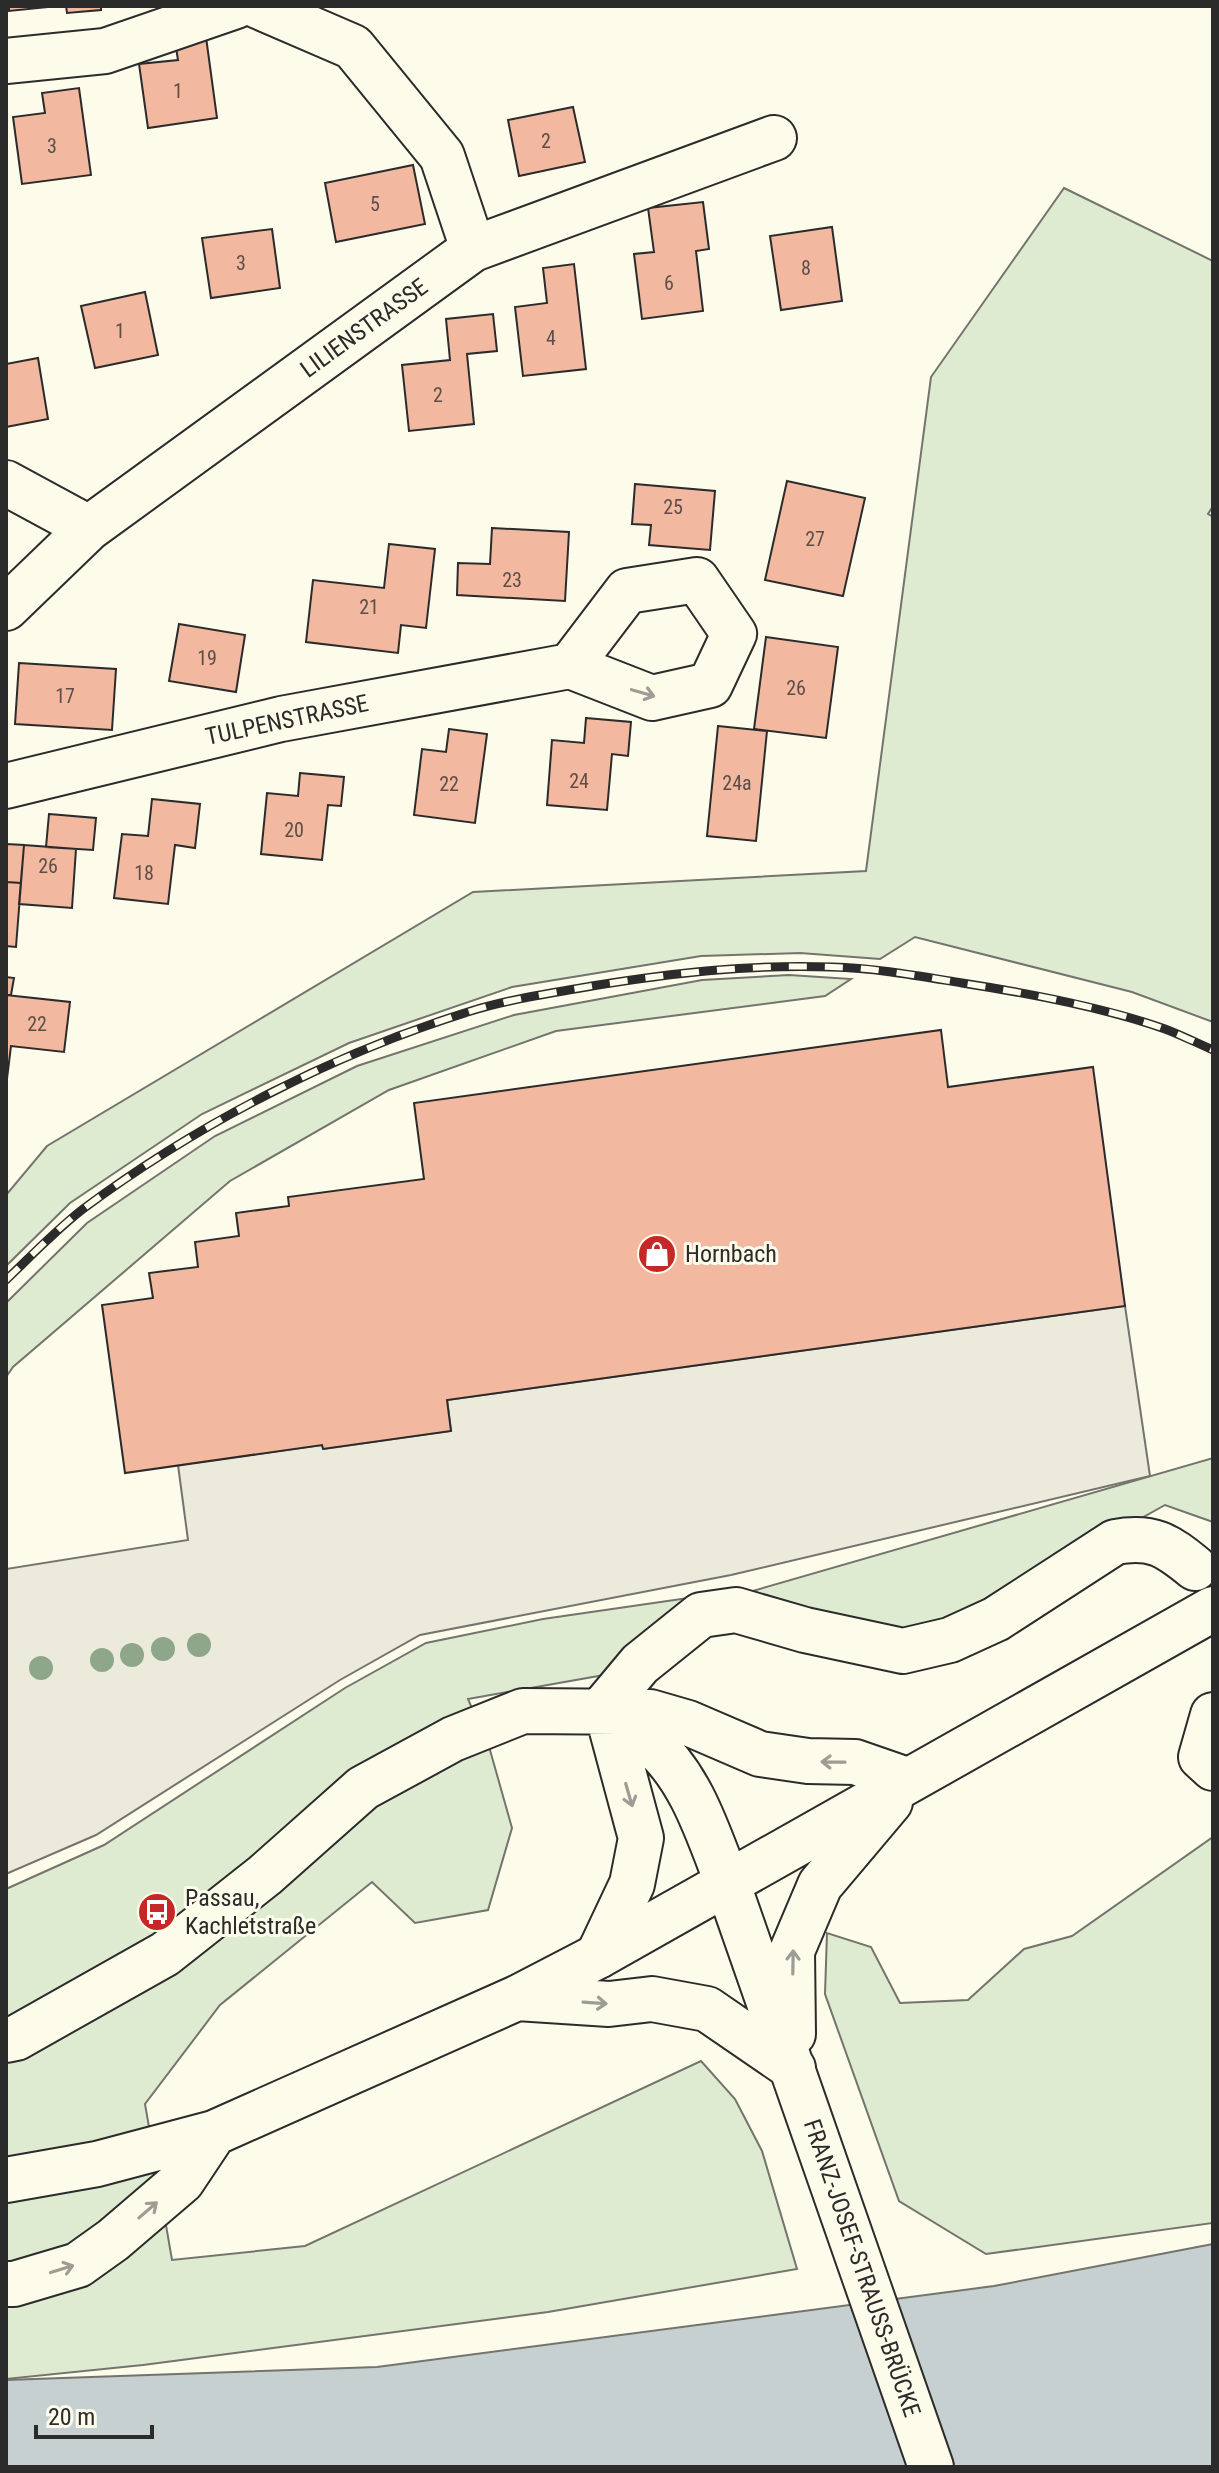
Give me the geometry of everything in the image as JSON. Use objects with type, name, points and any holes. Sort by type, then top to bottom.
[{"type":"street","points":[[6,61],[105,51],[236,6]]},
{"type":"street","points":[[258,6],[353,47],[442,156],[473,249]]},
{"type":"street","name":"LILIENSTRASSE","points":[[6,608],[89,528],[473,249],[774,138]]},
{"type":"street","points":[[6,483],[89,528]]},
{"type":"street","name":"TULPENSTRASSE","points":[[6,786],[281,719],[570,666]]},
{"type":"street","points":[[604,1716],[640,1664],[701,1615],[736,1610],[805,1630],[903,1651],[950,1640],[996,1619],[1115,1542],[1137,1538],[1170,1548],[1195,1568]]},
{"type":"street","points":[[6,2180],[97,2164],[214,2133],[517,1998],[598,1956],[1213,1609]]},
{"type":"street","points":[[6,2040],[16,2038],[165,1954],[265,1875],[363,1788],[453,1739],[523,1711],[604,1716],[650,1712],[688,1723],[760,1754],[808,1761],[855,1762],[907,1780]]},
{"type":"street","points":[[1213,1715],[1201,1757],[1213,1768]]},
{"type":"street","points":[[598,1956],[632,1884],[641,1838],[604,1716]]},
{"type":"street","name":"FRANZ-JOSEF-STRAUSS-BRÜCKE","points":[[604,1716],[647,1740],[670,1761],[700,1811],[931,2467]]},
{"type":"street","points":[[793,2068],[792,1951],[820,1885],[907,1780]]},
{"type":"street","points":[[517,1998],[609,2004],[652,1999],[707,2009],[793,2068]]},
{"type":"street","points":[[6,2284],[78,2265],[113,2240],[182,2181],[214,2133]]},
{"type":"green space","points":[[1064,188],[1213,261],[1213,506],[1208,514],[1213,517],[1213,1022],[1132,992],[915,937],[880,959],[800,953],[701,956],[512,987],[349,1043],[202,1114],[70,1203],[6,1266],[6,1195],[47,1146],[473,892],[866,871],[931,377]]},
{"type":"green space","points":[[789,975],[851,979],[825,996],[556,1031],[389,1090],[230,1181],[13,1367],[6,1377],[6,1303],[87,1223],[215,1136],[357,1066],[514,1015],[702,980]]},
{"type":"green space","points":[[1213,1458],[1213,1522],[1165,1505],[916,1644],[732,1597]]},
{"type":"green space","points":[[702,1596],[604,1675],[468,1699],[490,1750],[512,1828],[488,1910],[415,1923],[372,1882],[220,2005],[145,2104],[172,2260],[305,2246],[701,2061],[735,2099],[762,2151],[797,2269],[548,2312],[143,2365],[6,2379],[6,1889],[104,1845],[345,1688],[426,1643],[543,1619]]},
{"type":"green space","points":[[1213,1837],[1213,2223],[986,2254],[899,2201],[825,1994],[827,1933],[871,1947],[900,2003],[968,2000],[1024,1949],[1072,1936]]},
{"type":"shaded area","points":[[1125,1306],[1150,1476],[731,1575],[420,1635],[340,1680],[96,1835],[6,1874],[6,1569],[188,1540],[178,1465],[451,1431],[447,1400]]},
{"type":"shaded area","points":[[1213,2244],[1213,2467],[6,2467],[6,2380],[377,2367],[994,2286]]},
{"type":"building","points":[[9,6],[58,6],[9,11]]},
{"type":"building","points":[[66,6],[101,6],[101,10],[67,13]]},
{"type":"building","points":[[206,37],[217,118],[148,128],[139,64],[178,60],[175,41]]},
{"type":"building","points":[[79,88],[91,175],[22,184],[13,117],[45,113],[42,93]]},
{"type":"building","points":[[573,107],[585,162],[519,176],[508,120]]},
{"type":"building","points":[[413,165],[425,224],[336,242],[325,183]]},
{"type":"building","points":[[703,202],[709,249],[696,251],[703,311],[642,319],[634,254],[654,252],[648,208]]},
{"type":"building","points":[[832,227],[842,301],[781,310],[770,236]]},
{"type":"building","points":[[272,229],[280,288],[211,298],[202,238]]},
{"type":"building","points":[[574,264],[586,369],[523,376],[515,307],[547,303],[543,268]]},
{"type":"building","points":[[145,292],[158,355],[95,368],[81,306]]},
{"type":"building","points":[[493,314],[497,351],[467,354],[474,424],[409,431],[402,365],[450,360],[446,319]]},
{"type":"building","points":[[38,358],[48,419],[6,427],[6,364]]},
{"type":"building","points":[[787,481],[865,498],[843,596],[765,580]]},
{"type":"building","points":[[635,484],[715,491],[710,550],[649,545],[651,525],[632,524]]},
{"type":"building","points":[[492,528],[569,532],[565,601],[457,595],[458,563],[490,564]]},
{"type":"building","points":[[389,544],[435,549],[426,628],[401,625],[398,653],[306,642],[313,580],[384,588]]},
{"type":"building","points":[[179,624],[245,635],[236,692],[169,681]]},
{"type":"building","points":[[766,637],[838,647],[826,738],[754,729]]},
{"type":"building","points":[[19,663],[116,669],[112,730],[15,724]]},
{"type":"building","points":[[586,718],[631,722],[628,756],[612,754],[607,810],[547,805],[552,740],[584,743]]},
{"type":"building","points":[[718,726],[767,731],[756,841],[707,836]]},
{"type":"building","points":[[449,729],[487,734],[475,823],[414,815],[422,749],[446,752]]},
{"type":"building","points":[[300,773],[344,777],[341,806],[328,805],[322,860],[261,854],[267,793],[298,796]]},
{"type":"building","points":[[152,799],[200,804],[195,848],[175,845],[168,904],[114,898],[122,834],[148,836]]},
{"type":"building","points":[[49,814],[96,818],[93,850],[46,847]]},
{"type":"building","points":[[6,844],[24,845],[21,883],[6,882]]},
{"type":"building","points":[[24,845],[76,849],[72,908],[19,904]]},
{"type":"building","points":[[6,882],[21,883],[16,947],[6,946]]},
{"type":"building","points":[[6,977],[14,978],[11,995],[6,995]]},
{"type":"building","points":[[6,995],[70,1002],[64,1052],[11,1046],[6,1087]]},
{"type":"building","name":"Hornbach","points":[[941,1030],[948,1087],[1093,1067],[1125,1306],[447,1400],[451,1431],[323,1449],[322,1445],[125,1473],[102,1305],[153,1298],[149,1273],[198,1267],[195,1242],[239,1236],[236,1213],[289,1206],[288,1197],[424,1179],[414,1103]]},
{"type":"railway","points":[[6,1280],[83,1209],[220,1120],[369,1048],[471,1011],[531,997],[712,970],[802,966],[865,969],[987,987],[1091,1007],[1165,1029],[1213,1050]]},
{"type":"place","name":"Hornbach","points":[[657,1254]]},
{"type":"place","name":"Passau, Kachletstraße","points":[[157,1912]]}]
